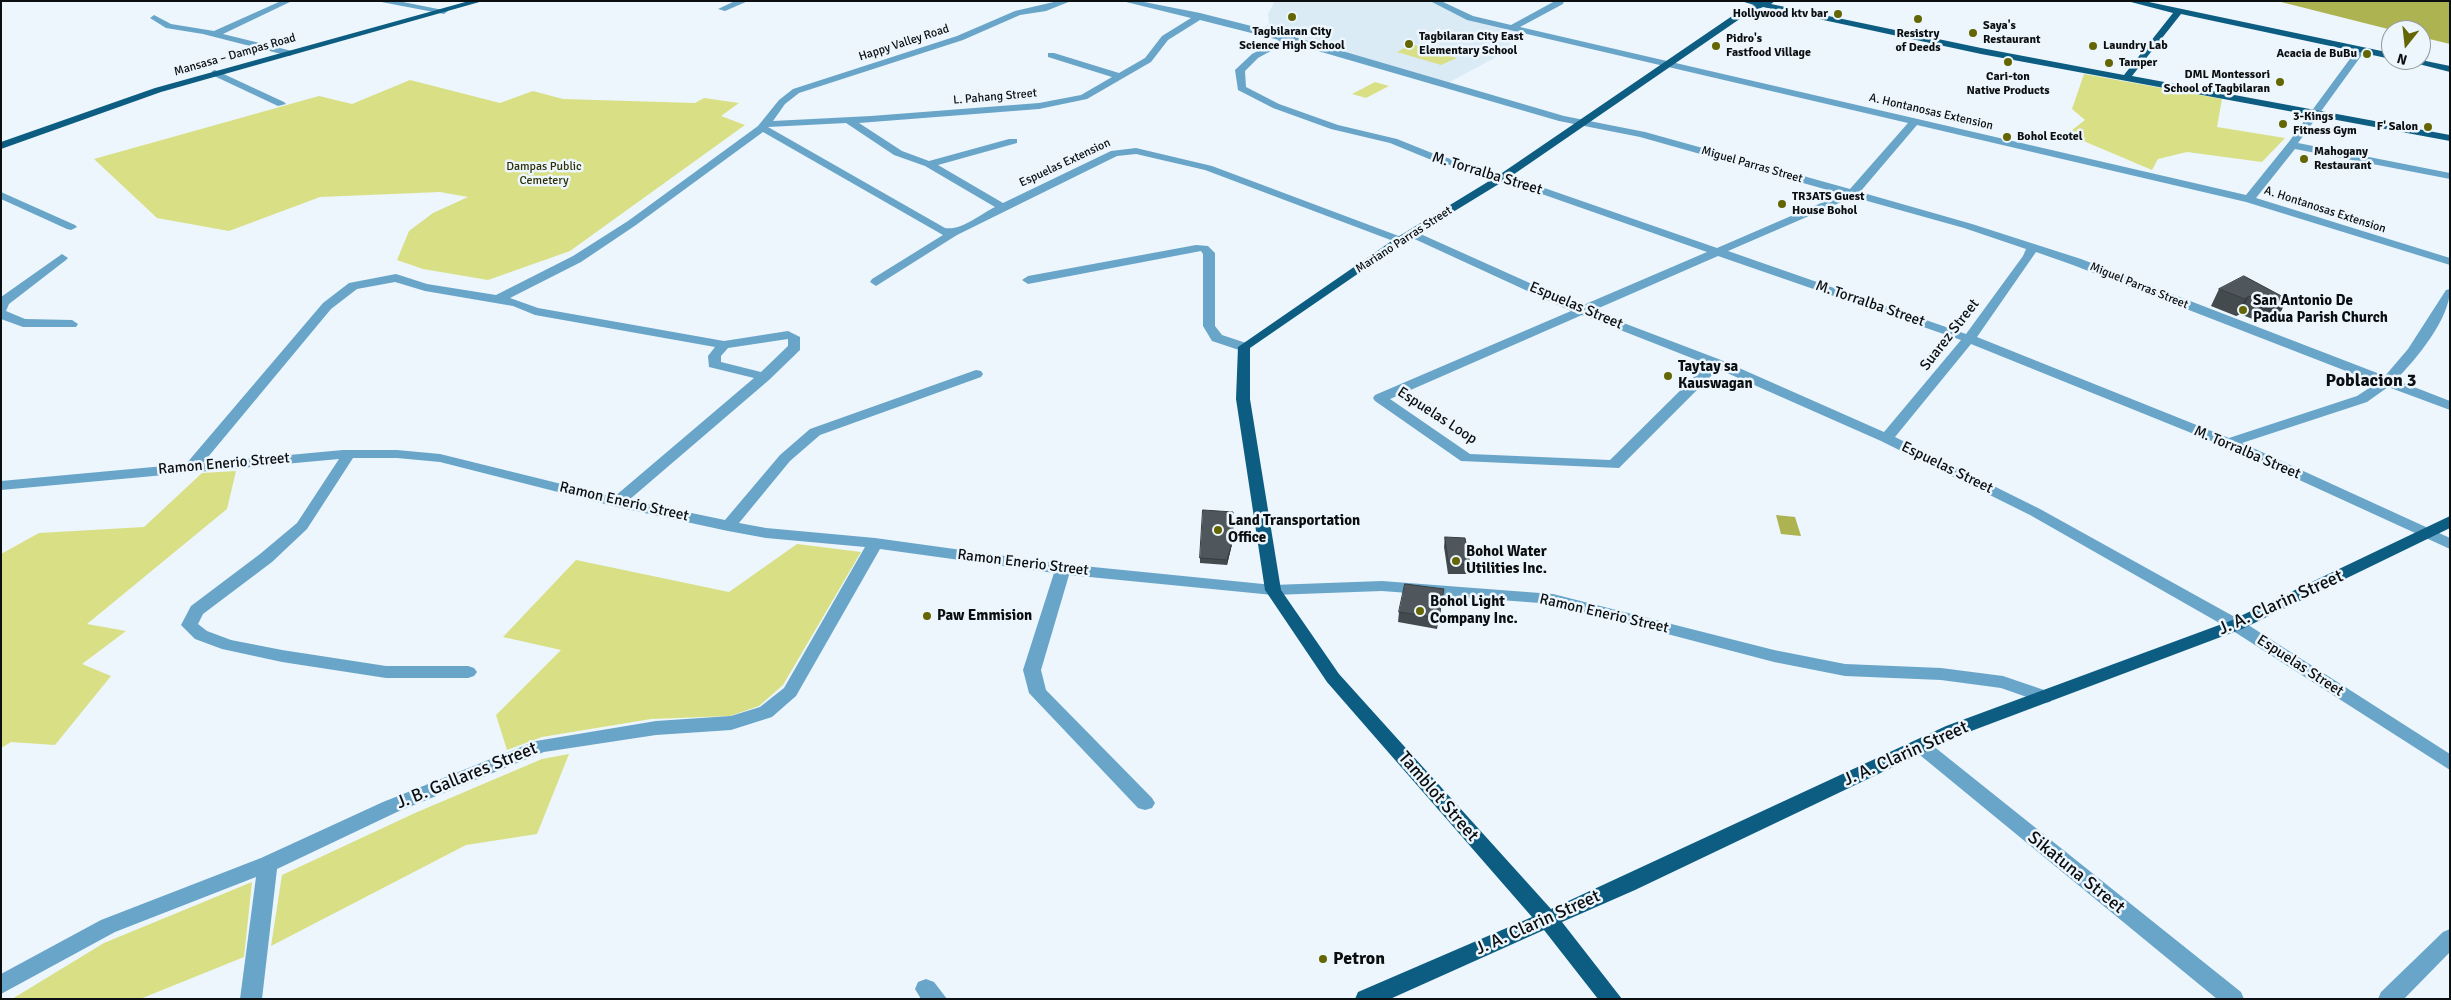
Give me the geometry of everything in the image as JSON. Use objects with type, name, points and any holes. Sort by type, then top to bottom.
[{"type":"main road","name":"Mansasa – Dampas Road","points":[[1,146],[158,90],[479,1]]},
{"type":"main road","points":[[1745,1],[2126,78],[2450,138]]},
{"type":"main road","points":[[2131,1],[2381,54]]},
{"type":"main road","name":"Mariano Parras Street","points":[[1244,347],[1406,237],[1503,177],[1741,14],[1767,4]]},
{"type":"main road","points":[[2126,78],[2179,11]]},
{"type":"main road","points":[[2431,65],[2450,69]]},
{"type":"main road","points":[[1244,347],[1243,399],[1274,590]]},
{"type":"main road","name":"J. A. Clarin Street","points":[[1366,999],[1628,884],[1952,731],[2236,625],[2428,534],[2450,521]]},
{"type":"main road","name":"Tamblot Street","points":[[1274,590],[1333,678],[1547,919],[1611,999]]},
{"type":"street","points":[[215,34],[288,1]]},
{"type":"street","points":[[380,1],[444,11]]},
{"type":"street","points":[[722,9],[744,1]]},
{"type":"street","name":"Happy Valley Road","points":[[498,299],[577,259],[632,223],[764,126],[782,102],[796,91],[960,38],[1018,13],[1044,9],[1067,1]]},
{"type":"street","name":"Miguel Parras Street","points":[[1126,1],[1200,16],[1288,38],[1564,119],[1641,134],[1853,193],[2032,247],[2450,406]]},
{"type":"street","name":"A. Hontanosas Extension","points":[[1434,1],[1470,18],[2249,199],[2450,262]]},
{"type":"street","points":[[1512,28],[1560,2]]},
{"type":"street","name":"L. Pahang Street","points":[[764,126],[1058,103],[1092,94],[1118,76],[1148,60],[1165,38],[1200,16]]},
{"type":"street","points":[[154,18],[169,26],[215,34],[289,53]]},
{"type":"street","name":"M. Torralba Street","points":[[1288,38],[1255,56],[1240,70],[1241,88],[1276,106],[1335,128],[1393,141],[1433,157],[1503,177],[1969,339],[2228,443],[2450,544]]},
{"type":"street","points":[[2249,199],[2317,112],[2361,50]]},
{"type":"street","points":[[1051,56],[1118,76]]},
{"type":"street","points":[[215,74],[281,104]]},
{"type":"street","points":[[848,120],[898,153],[929,164],[1003,207]]},
{"type":"street","points":[[1582,311],[1853,193],[1915,121]]},
{"type":"street","points":[[764,126],[942,231],[953,233]]},
{"type":"street","points":[[929,164],[1013,141]]},
{"type":"street","points":[[2292,145],[2450,176]]},
{"type":"street","name":"Espuelas Extension","points":[[876,282],[953,233],[1003,207],[1115,153],[1136,151],[1208,168],[1406,237]]},
{"type":"street","points":[[1,196],[71,227]]},
{"type":"street","name":"Espuelas Street","points":[[1406,237],[1582,311],[1716,363],[1886,438],[2035,512],[2236,625],[2450,763]]},
{"type":"street","name":"Suarez Street","points":[[1886,438],[1969,339],[2029,256],[2032,247]]},
{"type":"street","points":[[1028,280],[1204,248],[1209,253],[1209,326],[1217,338],[1244,347]]},
{"type":"street","points":[[62,258],[2,307],[23,323],[72,324]]},
{"type":"street","points":[[191,466],[260,388],[327,306],[353,286],[396,278],[425,287],[517,303],[535,311],[724,345],[788,335],[794,337],[795,347],[764,377],[617,502]]},
{"type":"street","points":[[2228,443],[2362,399],[2379,390],[2416,350],[2450,293]]},
{"type":"street","name":"Espuelas Loop","points":[[1582,311],[1380,398],[1466,458],[1614,464],[1716,363]]},
{"type":"street","points":[[724,345],[715,356],[714,364],[764,377]]},
{"type":"street","points":[[728,526],[785,458],[815,432],[976,374]]},
{"type":"street","points":[[349,454],[302,526],[266,558],[197,610],[189,625],[201,636],[228,645],[282,656],[386,672],[468,672]]},
{"type":"street","name":"Ramon Enerio Street","points":[[1,486],[191,466],[349,454],[397,454],[440,458],[617,502],[766,533],[875,543],[1062,569],[1274,590],[1382,586],[1553,599],[1774,656],[1845,670],[1941,674],[2003,682],[2044,697]]},
{"type":"street","name":"J. B. Gallares Street","points":[[1,985],[108,926],[268,864],[390,807],[542,746],[656,728],[731,723],[766,712],[790,692],[875,543]]},
{"type":"street","points":[[1062,569],[1032,670],[1038,693],[1145,803]]},
{"type":"street","name":"Sikatuna Street","points":[[1921,746],[2232,999]]},
{"type":"street","points":[[250,999],[268,864]]},
{"type":"street","points":[[2389,999],[2450,938]]},
{"type":"shaded area","name":"Tagbilaran City East Elementary School","points":[[1275,1],[1432,1],[1468,18],[1524,31],[1498,56],[1448,83],[1258,30],[1269,24],[1268,14]]},
{"type":"shaded area","points":[[2277,1],[2450,1],[2450,44],[2431,39],[2431,20],[2381,20],[2381,27]]},
{"type":"shaded area","points":[[1776,515],[1795,517],[1801,536],[1781,534]]},
{"type":"green space","points":[[1412,44],[1457,58],[1441,65],[1397,52]]},
{"type":"green space","points":[[2084,74],[2222,99],[2217,127],[2285,138],[2262,162],[2187,152],[2158,159],[2152,170],[2067,134],[2085,120],[2072,109]]},
{"type":"green space","name":"Dampas Public Cemetery","points":[[410,80],[500,103],[533,91],[563,99],[695,103],[704,98],[739,103],[721,116],[745,125],[570,251],[488,280],[423,269],[397,260],[409,231],[433,213],[468,197],[440,192],[320,197],[229,231],[157,218],[94,159],[319,96],[352,104]]},
{"type":"green space","points":[[1375,82],[1389,86],[1366,98],[1352,94]]},
{"type":"green space","points":[[236,471],[227,509],[87,624],[126,631],[82,664],[111,676],[55,745],[11,742],[1,748],[1,554],[39,533],[144,527],[202,473]]},
{"type":"green space","points":[[797,544],[861,552],[783,685],[759,706],[730,716],[651,719],[542,737],[507,750],[496,715],[561,650],[503,637],[576,560],[729,592]]},
{"type":"green space","points":[[569,754],[537,834],[466,845],[271,946],[282,875],[415,813],[542,759]]},
{"type":"green space","points":[[252,882],[244,957],[140,999],[12,999],[104,943]]},
{"type":"building","points":[[2244,276],[2287,299],[2264,302],[2249,296],[2245,299],[2219,289]]},
{"type":"building","name":"Land Transportation Office","points":[[1203,510],[1233,512],[1233,539],[1227,560],[1200,558]]},
{"type":"building","points":[[1445,537],[1465,538],[1470,564],[1449,564]]},
{"type":"building","name":"Bohol Light Company Inc.","points":[[1405,584],[1444,589],[1439,618],[1399,612]]},
{"type":"place","name":"Hollywood ktv bar","points":[[1838,14]]},
{"type":"place","name":"Tagbilaran City Science High School","points":[[1292,17]]},
{"type":"place","name":"Resistry of Deeds","points":[[1918,19]]},
{"type":"place","name":"Saya's Restaurant","points":[[1973,33]]},
{"type":"place","name":"Tagbilaran City East Elementary School","points":[[1409,44]]},
{"type":"place","name":"Pidro's Fastfood Village","points":[[1716,46]]},
{"type":"place","name":"Laundry Lab","points":[[2093,46]]},
{"type":"place","name":"Acacia de BuBu","points":[[2367,54]]},
{"type":"place","name":"Cari-ton Native Products","points":[[2008,62]]},
{"type":"place","name":"Tamper","points":[[2109,63]]},
{"type":"place","name":"DML Montessori School of Tagbilaran","points":[[2280,82]]},
{"type":"place","name":"3-Kings Fitness Gym","points":[[2283,124]]},
{"type":"place","name":"F' Salon","points":[[2428,127]]},
{"type":"place","name":"Bohol Ecotel","points":[[2007,137]]},
{"type":"place","name":"Mahogany Restaurant","points":[[2304,159]]},
{"type":"place","name":"TR3ATS Guest House Bohol","points":[[1782,204]]},
{"type":"place","name":"San Antonio De Padua Parish Church","points":[[2243,310]]},
{"type":"place","name":"Taytay sa Kauswagan","points":[[1668,376]]},
{"type":"place","name":"Land Transportation Office","points":[[1218,530]]},
{"type":"place","name":"Bohol Water Utilities Inc.","points":[[1456,561]]},
{"type":"place","name":"Bohol Light Company Inc.","points":[[1420,611]]},
{"type":"place","name":"Paw Emmision","points":[[927,616]]},
{"type":"place","name":"Petron","points":[[1323,959]]},
{"type":"district","name":"Poblacion 3","points":[[2371,381]]}]
